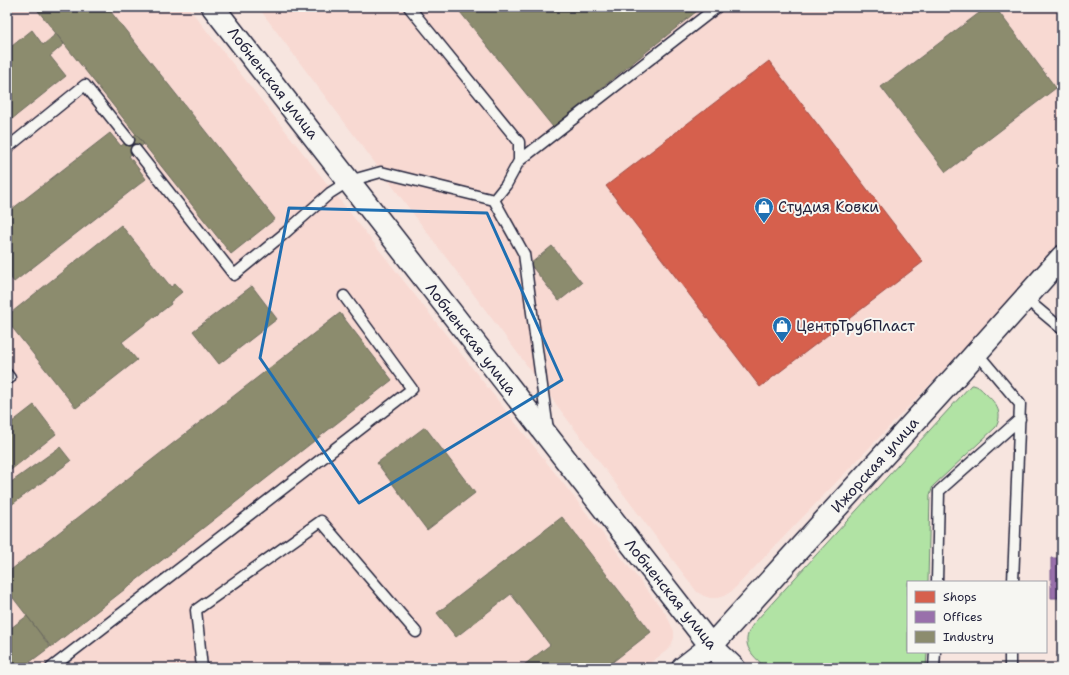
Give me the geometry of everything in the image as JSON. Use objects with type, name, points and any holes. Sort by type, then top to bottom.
[{"type":"street","name":"Лобненская улица","points":[[213,7],[711,646],[734,668]]},
{"type":"street","name":"Ижорская улица","points":[[683,668],[711,646],[977,353],[1062,257]]},
{"type":"lane","points":[[409,7],[519,142],[519,160]]},
{"type":"lane","points":[[494,200],[506,185],[519,160],[717,7]]},
{"type":"lane","points":[[7,148],[85,85],[129,140]]},
{"type":"lane","points":[[136,150],[234,275],[286,233],[330,193],[349,181],[381,172],[494,200],[524,254],[549,440]]},
{"type":"lane","points":[[51,668],[412,389],[344,296]]},
{"type":"lane","points":[[1025,298],[1062,329]]},
{"type":"lane","points":[[977,353],[1020,404],[1013,581]]},
{"type":"lane","points":[[937,581],[939,491],[1020,419]]},
{"type":"lane","points":[[202,668],[196,610],[321,521],[416,632]]},
{"type":"lane","points":[[934,668],[935,653]]},
{"type":"lane","points":[[1010,653],[1010,668]]},
{"type":"highlighted area","points":[[289,208],[487,213],[562,380],[359,503],[260,358]]},
{"type":"shaded area","points":[[7,7],[188,7],[666,614],[674,631],[674,638],[671,646],[644,668],[7,668]]},
{"type":"shaded area","points":[[258,7],[1062,7],[1062,240],[1006,305],[732,591],[724,596],[710,598],[697,592]]},
{"type":"green space","points":[[971,385],[980,388],[992,400],[999,412],[996,427],[933,486],[930,495],[928,581],[907,581],[907,653],[927,653],[926,668],[766,668],[755,658],[748,648],[747,637],[754,623]]},
{"type":"building: Shops","points":[[769,61],[923,262],[760,387],[606,186]]},
{"type":"building: Offices","points":[[1051,558],[1062,558],[1062,598],[1051,598]]},
{"type":"building: Industry","points":[[35,7],[107,7],[275,219],[231,254]]},
{"type":"building: Industry","points":[[456,7],[702,7],[553,127]]},
{"type":"building: Industry","points":[[987,7],[995,7],[1056,88],[946,172],[881,87]]},
{"type":"building: Industry","points":[[32,30],[43,45],[56,34],[64,44],[50,56],[66,76],[7,123],[7,50]]},
{"type":"building: Industry","points":[[110,133],[121,146],[136,134],[144,144],[129,156],[146,179],[14,282],[7,273],[7,213]]},
{"type":"building: Industry","points":[[121,225],[171,287],[175,284],[182,292],[170,302],[171,304],[122,342],[137,360],[76,408],[7,321],[7,316]]},
{"type":"building: Industry","points":[[552,246],[582,283],[559,301],[530,264]]},
{"type":"building: Industry","points":[[252,286],[277,319],[219,364],[193,331]]},
{"type":"building: Industry","points":[[340,313],[392,380],[51,647],[7,590],[7,573]]},
{"type":"building: Industry","points":[[34,405],[56,434],[7,473],[7,426]]},
{"type":"building: Industry","points":[[425,427],[475,493],[427,530],[377,463]]},
{"type":"building: Industry","points":[[60,447],[71,461],[7,508],[7,485]]},
{"type":"building: Industry","points":[[562,517],[651,632],[605,668],[520,668],[550,645],[511,594],[456,637],[437,613]]},
{"type":"building: Industry","points":[[27,616],[50,647],[22,668],[7,668],[7,631]]},
{"type":"place","name":"Студия Ковки","points":[[764,224]]},
{"type":"place","name":"ЦентрТрубПласт","points":[[782,343]]}]
